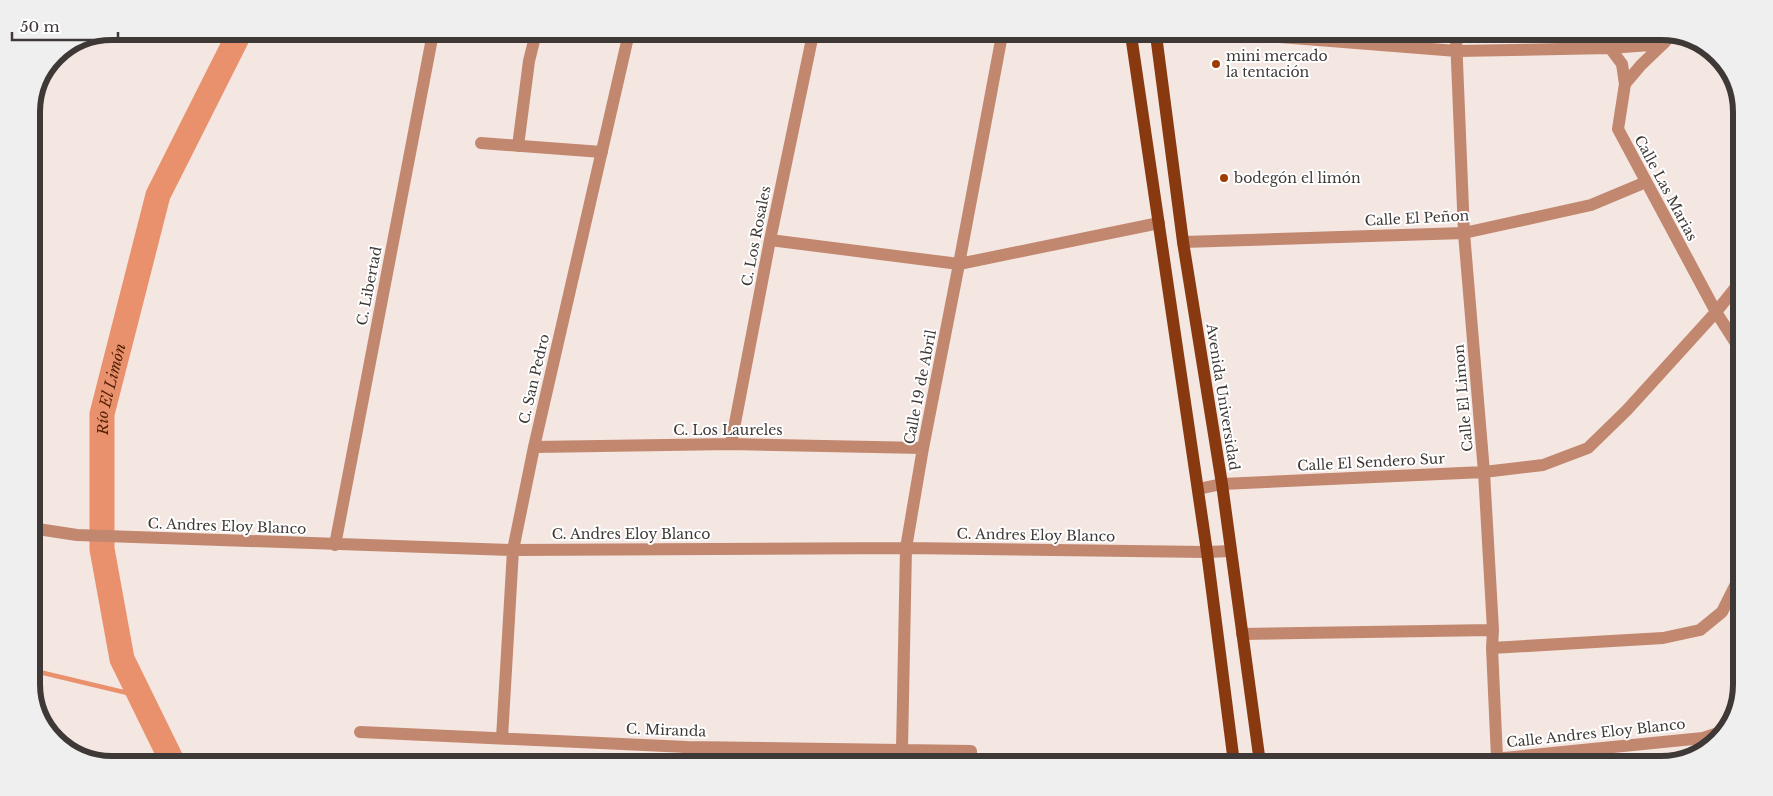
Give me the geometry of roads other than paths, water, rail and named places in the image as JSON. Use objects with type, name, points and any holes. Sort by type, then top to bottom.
[{"type":"main road","points":[[1132,40],[1207,552],[1233,756]]},
{"type":"main road","name":"Avenida Universidad","points":[[1157,40],[1183,242],[1222,484],[1259,756]]},
{"type":"street","name":"C. Libertad","points":[[335,545],[431,40]]},
{"type":"street","points":[[518,146],[529,61],[534,40]]},
{"type":"street","name":"C. San Pedro","points":[[502,738],[513,550],[534,447],[628,40]]},
{"type":"street","name":"C. Los Rosales","points":[[731,444],[770,240],[812,40]]},
{"type":"street","name":"Calle 19 de Abril","points":[[902,749],[906,548],[923,448],[960,264],[1001,40]]},
{"type":"street","points":[[1317,40],[1457,51],[1610,48],[1666,41]]},
{"type":"street","name":"Calle El Limon","points":[[1456,40],[1464,233],[1484,472],[1493,630],[1492,648],[1497,756]]},
{"type":"street","points":[[1625,84],[1641,65],[1666,41]]},
{"type":"street","points":[[1610,48],[1622,64],[1625,84]]},
{"type":"street","name":"Calle Las Marias","points":[[1625,84],[1618,129],[1716,312],[1733,339]]},
{"type":"street","points":[[481,143],[602,152]]},
{"type":"street","name":"Calle El Peñon","points":[[1183,242],[1464,233],[1590,205],[1646,182]]},
{"type":"street","points":[[770,240],[960,264],[1159,223]]},
{"type":"street","name":"Calle El Sendero Sur","points":[[1198,489],[1222,484],[1484,472],[1544,465],[1588,448],[1627,410],[1733,291]]},
{"type":"street","name":"C. Los Laureles","points":[[534,447],[731,444],[923,448]]},
{"type":"street","name":"C. Andres Eloy Blanco","points":[[40,529],[77,535],[513,550],[906,548],[1231,551]]},
{"type":"street","points":[[1492,648],[1663,638],[1700,630],[1722,612],[1733,590]]},
{"type":"street","points":[[1242,634],[1493,630]]},
{"type":"street","name":"C. Miranda","points":[[360,732],[687,746],[902,749],[971,756]]},
{"type":"street","name":"Calle Andres Eloy Blanco","points":[[1550,756],[1703,738],[1712,735]]},
{"type":"street","points":[[687,746],[687,756]]},
{"type":"waterway","name":"Río El Limón","points":[[170,756],[122,659],[102,549],[102,414],[158,195],[236,40]]},
{"type":"waterway","points":[[40,672],[140,696]]},
{"type":"place","name":"mini mercado la tentación","points":[[1216,64]]},
{"type":"place","name":"bodegón el limón","points":[[1224,178]]}]
